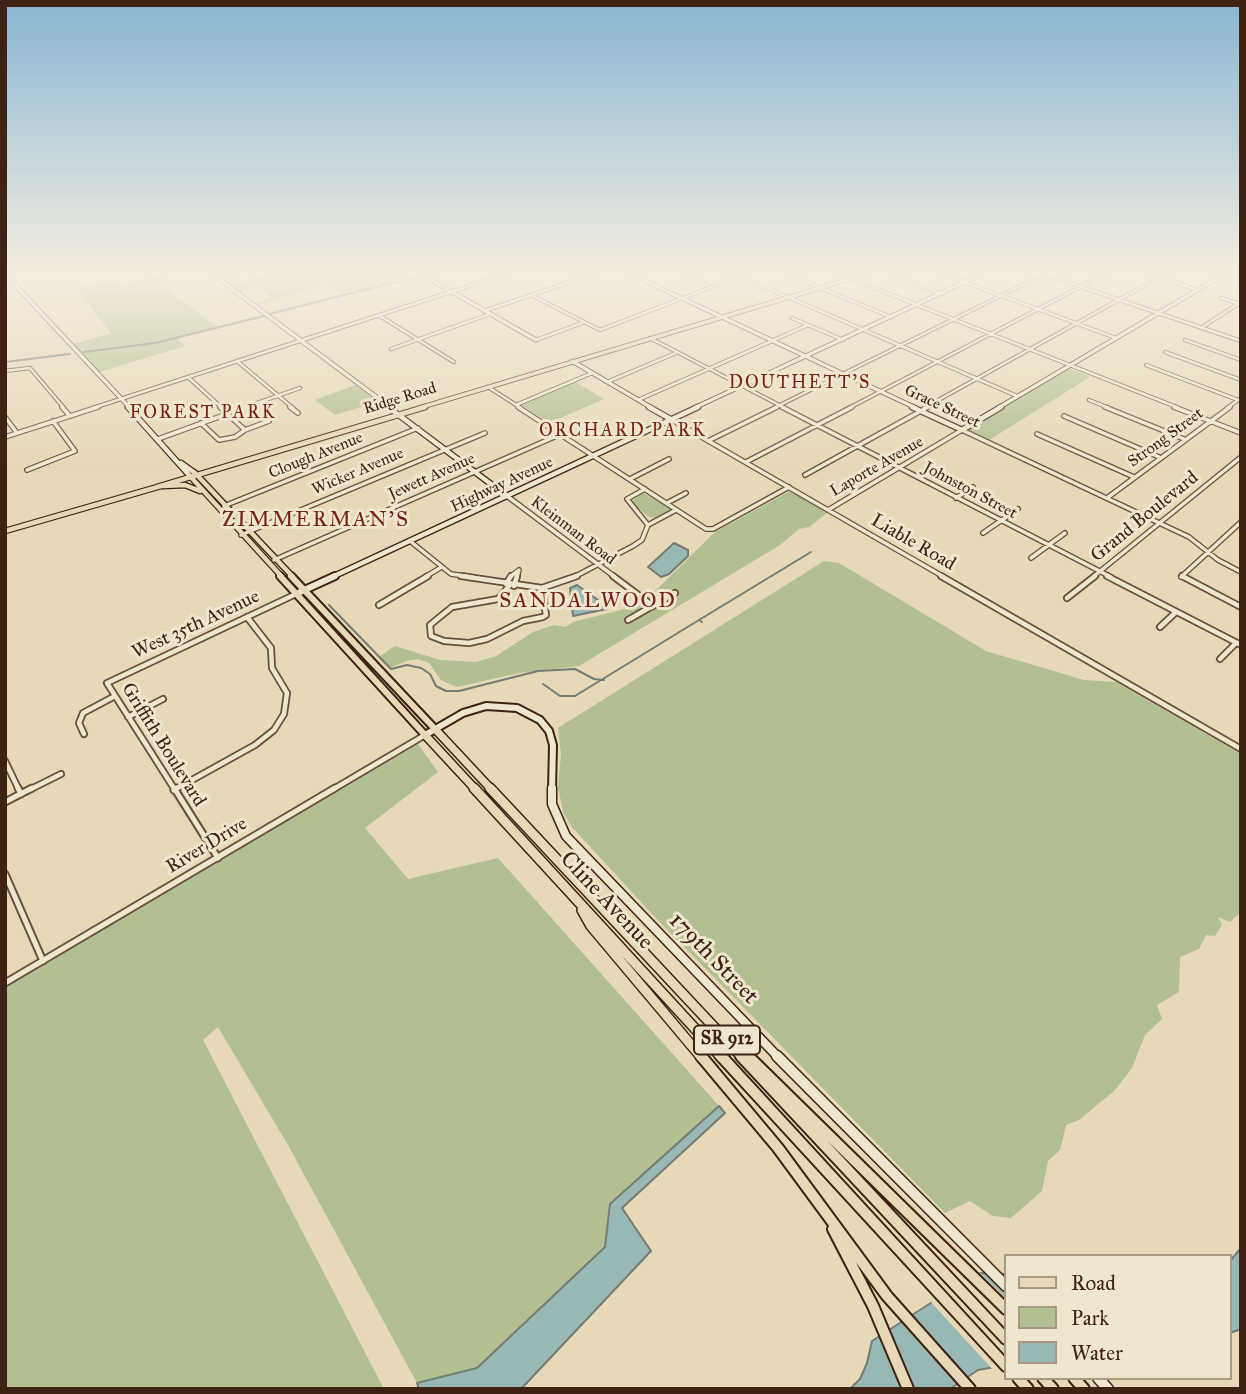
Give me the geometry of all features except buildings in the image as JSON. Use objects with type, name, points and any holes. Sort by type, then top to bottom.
[{"type":"highway","name":"Cline Avenue","points":[[435,729],[1004,1337]]},
{"type":"highway","name":"Cline Avenue","points":[[425,736],[1004,1364]]},
{"type":"highway","points":[[574,898],[591,926],[778,1148],[887,1296],[970,1389]]},
{"type":"highway","points":[[697,1008],[771,1075],[1004,1307]]},
{"type":"highway","points":[[817,1201],[873,1306],[908,1389]]},
{"type":"main road","name":"Ridge Road","points":[[5,531],[650,338]]},
{"type":"main road","name":"Cline Avenue","points":[[193,476],[274,559],[425,736]]},
{"type":"main road","name":"Cline Avenue","points":[[193,476],[201,491],[241,535],[301,592],[435,729]]},
{"type":"main road","points":[[160,486],[185,485],[201,491]]},
{"type":"street","name":"Cline Avenue","points":[[64,338],[193,476]]},
{"type":"street","name":"Kleinman Road","points":[[297,338],[653,606]]},
{"type":"street","points":[[5,437],[310,338]]},
{"type":"street","points":[[533,338],[541,338]]},
{"type":"street","name":"Johnston Street","points":[[650,338],[1238,644]]},
{"type":"street","name":"Grace Street","points":[[766,338],[1159,523],[1241,572]]},
{"type":"street","points":[[638,400],[779,338]]},
{"type":"street","points":[[839,338],[844,340]]},
{"type":"street","name":"Highway Avenue","points":[[301,592],[848,338]]},
{"type":"street","points":[[881,338],[1017,396]]},
{"type":"street","points":[[708,441],[917,338]]},
{"type":"street","points":[[746,462],[985,338]]},
{"type":"street","points":[[999,338],[1241,434]]},
{"type":"street","points":[[805,475],[1051,338]]},
{"type":"street","name":"Laporte Avenue","points":[[828,510],[1116,338]]},
{"type":"street","points":[[391,349],[416,339],[454,362]]},
{"type":"street","points":[[1185,340],[1241,360]]},
{"type":"street","points":[[1165,352],[1241,380]]},
{"type":"street","points":[[607,382],[677,353]]},
{"type":"street","points":[[237,361],[298,413]]},
{"type":"street","name":"Liable Road","points":[[572,361],[1241,749]]},
{"type":"street","points":[[1146,365],[1240,399]]},
{"type":"street","points":[[5,371],[29,367],[71,416]]},
{"type":"street","points":[[516,405],[592,373]]},
{"type":"street","points":[[188,377],[245,430]]},
{"type":"street","points":[[1115,384],[1124,378]]},
{"type":"street","points":[[488,386],[709,530],[789,487]]},
{"type":"street","points":[[257,403],[300,388]]},
{"type":"street","name":"Strong Street","points":[[1106,498],[1240,399]]},
{"type":"street","points":[[1089,400],[1185,439]]},
{"type":"street","points":[[158,439],[228,414]]},
{"type":"street","points":[[1064,416],[1160,458]]},
{"type":"street","points":[[5,417],[17,433]]},
{"type":"street","points":[[27,470],[75,451],[52,421]]},
{"type":"street","points":[[201,423],[219,440],[236,437],[245,430],[270,421]]},
{"type":"street","name":"Clough Avenue","points":[[224,506],[418,428]]},
{"type":"street","name":"Wicker Avenue","points":[[241,535],[485,433]]},
{"type":"street","name":"Jewett Avenue","points":[[274,559],[562,433]]},
{"type":"street","points":[[1037,434],[1134,477]]},
{"type":"street","name":"Grand Boulevard","points":[[1067,598],[1241,457]]},
{"type":"street","points":[[630,479],[669,459]]},
{"type":"street","points":[[957,498],[973,487]]},
{"type":"street","points":[[645,489],[627,499],[649,525]]},
{"type":"street","points":[[667,503],[686,493]]},
{"type":"street","points":[[983,533],[1017,509]]},
{"type":"street","points":[[410,541],[440,568],[457,576],[542,588],[565,582],[599,565],[642,540],[649,525],[677,510]]},
{"type":"street","points":[[1241,522],[1180,577],[1241,607]]},
{"type":"street","points":[[1031,558],[1065,533]]},
{"type":"street","points":[[379,606],[440,568]]},
{"type":"street","points":[[510,585],[498,599],[452,607],[430,625],[431,636],[444,641],[478,642],[523,621],[546,615]]},
{"type":"street","points":[[542,588],[547,625]]},
{"type":"street","name":"West 35th Avenue","points":[[107,682],[301,592]]},
{"type":"street","points":[[628,620],[675,593]]},
{"type":"street","points":[[1160,627],[1176,612]]},
{"type":"street","points":[[174,790],[255,746],[274,730],[284,715],[287,693],[272,668],[271,648],[247,617]]},
{"type":"street","points":[[1220,659],[1238,644]]},
{"type":"street","name":"Griffith Boulevard","points":[[107,682],[218,858]]},
{"type":"street","points":[[84,734],[79,723],[83,713],[115,696]]},
{"type":"street","points":[[128,717],[163,699]]},
{"type":"street","name":"179th Street","points":[[425,736],[466,711],[486,706],[517,708],[540,720],[549,731],[553,745],[553,810],[566,836],[767,1046],[1004,1284]]},
{"type":"street","name":"River Drive","points":[[5,983],[425,736]]},
{"type":"street","points":[[5,761],[21,794]]},
{"type":"street","points":[[5,802],[61,774]]},
{"type":"street","points":[[5,874],[43,961]]},
{"type":"green space","points":[[94,338],[177,338],[185,346],[96,373],[71,345]]},
{"type":"green space","points":[[1069,368],[1090,377],[989,440],[966,429]]},
{"type":"green space","name":"ORCHARD PARK","points":[[574,381],[604,399],[549,423],[520,404]]},
{"type":"green space","points":[[355,385],[378,402],[335,415],[315,400]]},
{"type":"green space","points":[[792,490],[827,513],[809,527],[799,529],[780,545],[579,666],[519,673],[457,687],[441,680],[429,663],[418,659],[390,668],[379,657],[395,646],[440,660],[476,662],[496,656],[533,632],[554,625],[566,627],[573,622],[641,605],[715,532]]},
{"type":"green space","points":[[643,493],[671,511],[655,519],[648,516],[630,502]]},
{"type":"green space","points":[[824,561],[839,563],[986,651],[1084,680],[1116,682],[1241,754],[1241,912],[1230,922],[1218,917],[1222,925],[1215,936],[1206,935],[1199,949],[1180,957],[1179,992],[1157,1005],[1162,1019],[1145,1035],[1132,1068],[1115,1090],[1079,1120],[1066,1125],[1060,1150],[1048,1161],[1042,1191],[1011,1218],[993,1216],[970,1201],[945,1213],[652,914],[571,826],[563,812],[558,787],[561,754],[558,728]]},
{"type":"green space","points":[[418,744],[438,772],[365,828],[408,879],[498,858],[719,1106],[610,1203],[605,1247],[477,1368],[417,1383],[288,1145],[218,1027],[203,1040],[384,1389],[5,1389],[5,987]]},
{"type":"water","points":[[674,543],[688,550],[688,556],[669,574],[661,577],[648,567]]},
{"type":"water","points":[[577,585],[607,609],[573,616],[570,588]]},
{"type":"water","points":[[719,1106],[725,1113],[622,1208],[651,1251],[521,1389],[419,1389],[417,1383],[477,1368],[605,1247],[610,1204]]},
{"type":"water","points":[[1241,1248],[1241,1329],[1232,1332],[1232,1259]]},
{"type":"water","points":[[977,1273],[1004,1274],[1004,1365],[978,1370],[950,1389],[850,1389],[860,1379],[872,1341]]},
{"type":"pier","points":[[977,1270],[1004,1296],[1004,1369],[994,1371],[929,1300],[958,1277]]},
{"type":"waterway","points":[[84,352],[175,338]]},
{"type":"waterway","points":[[5,362],[70,354]]},
{"type":"waterway","points":[[699,620],[811,552]]},
{"type":"waterway","points":[[329,605],[391,669],[407,665],[421,668],[430,674],[436,686],[446,691],[459,691],[538,671],[575,669],[594,679],[602,680]]},
{"type":"waterway","points":[[602,680],[699,620]]},
{"type":"waterway","points":[[543,684],[560,696],[575,696],[602,680]]},
{"type":"district","name":"DOUTHETT'S","points":[[800,384]]},
{"type":"district","name":"FOREST PARK","points":[[203,414]]},
{"type":"district","name":"ORCHARD PARK","points":[[623,432]]},
{"type":"district","name":"ZIMMERMAN'S","points":[[316,521]]},
{"type":"district","name":"SANDALWOOD","points":[[588,602]]}]
